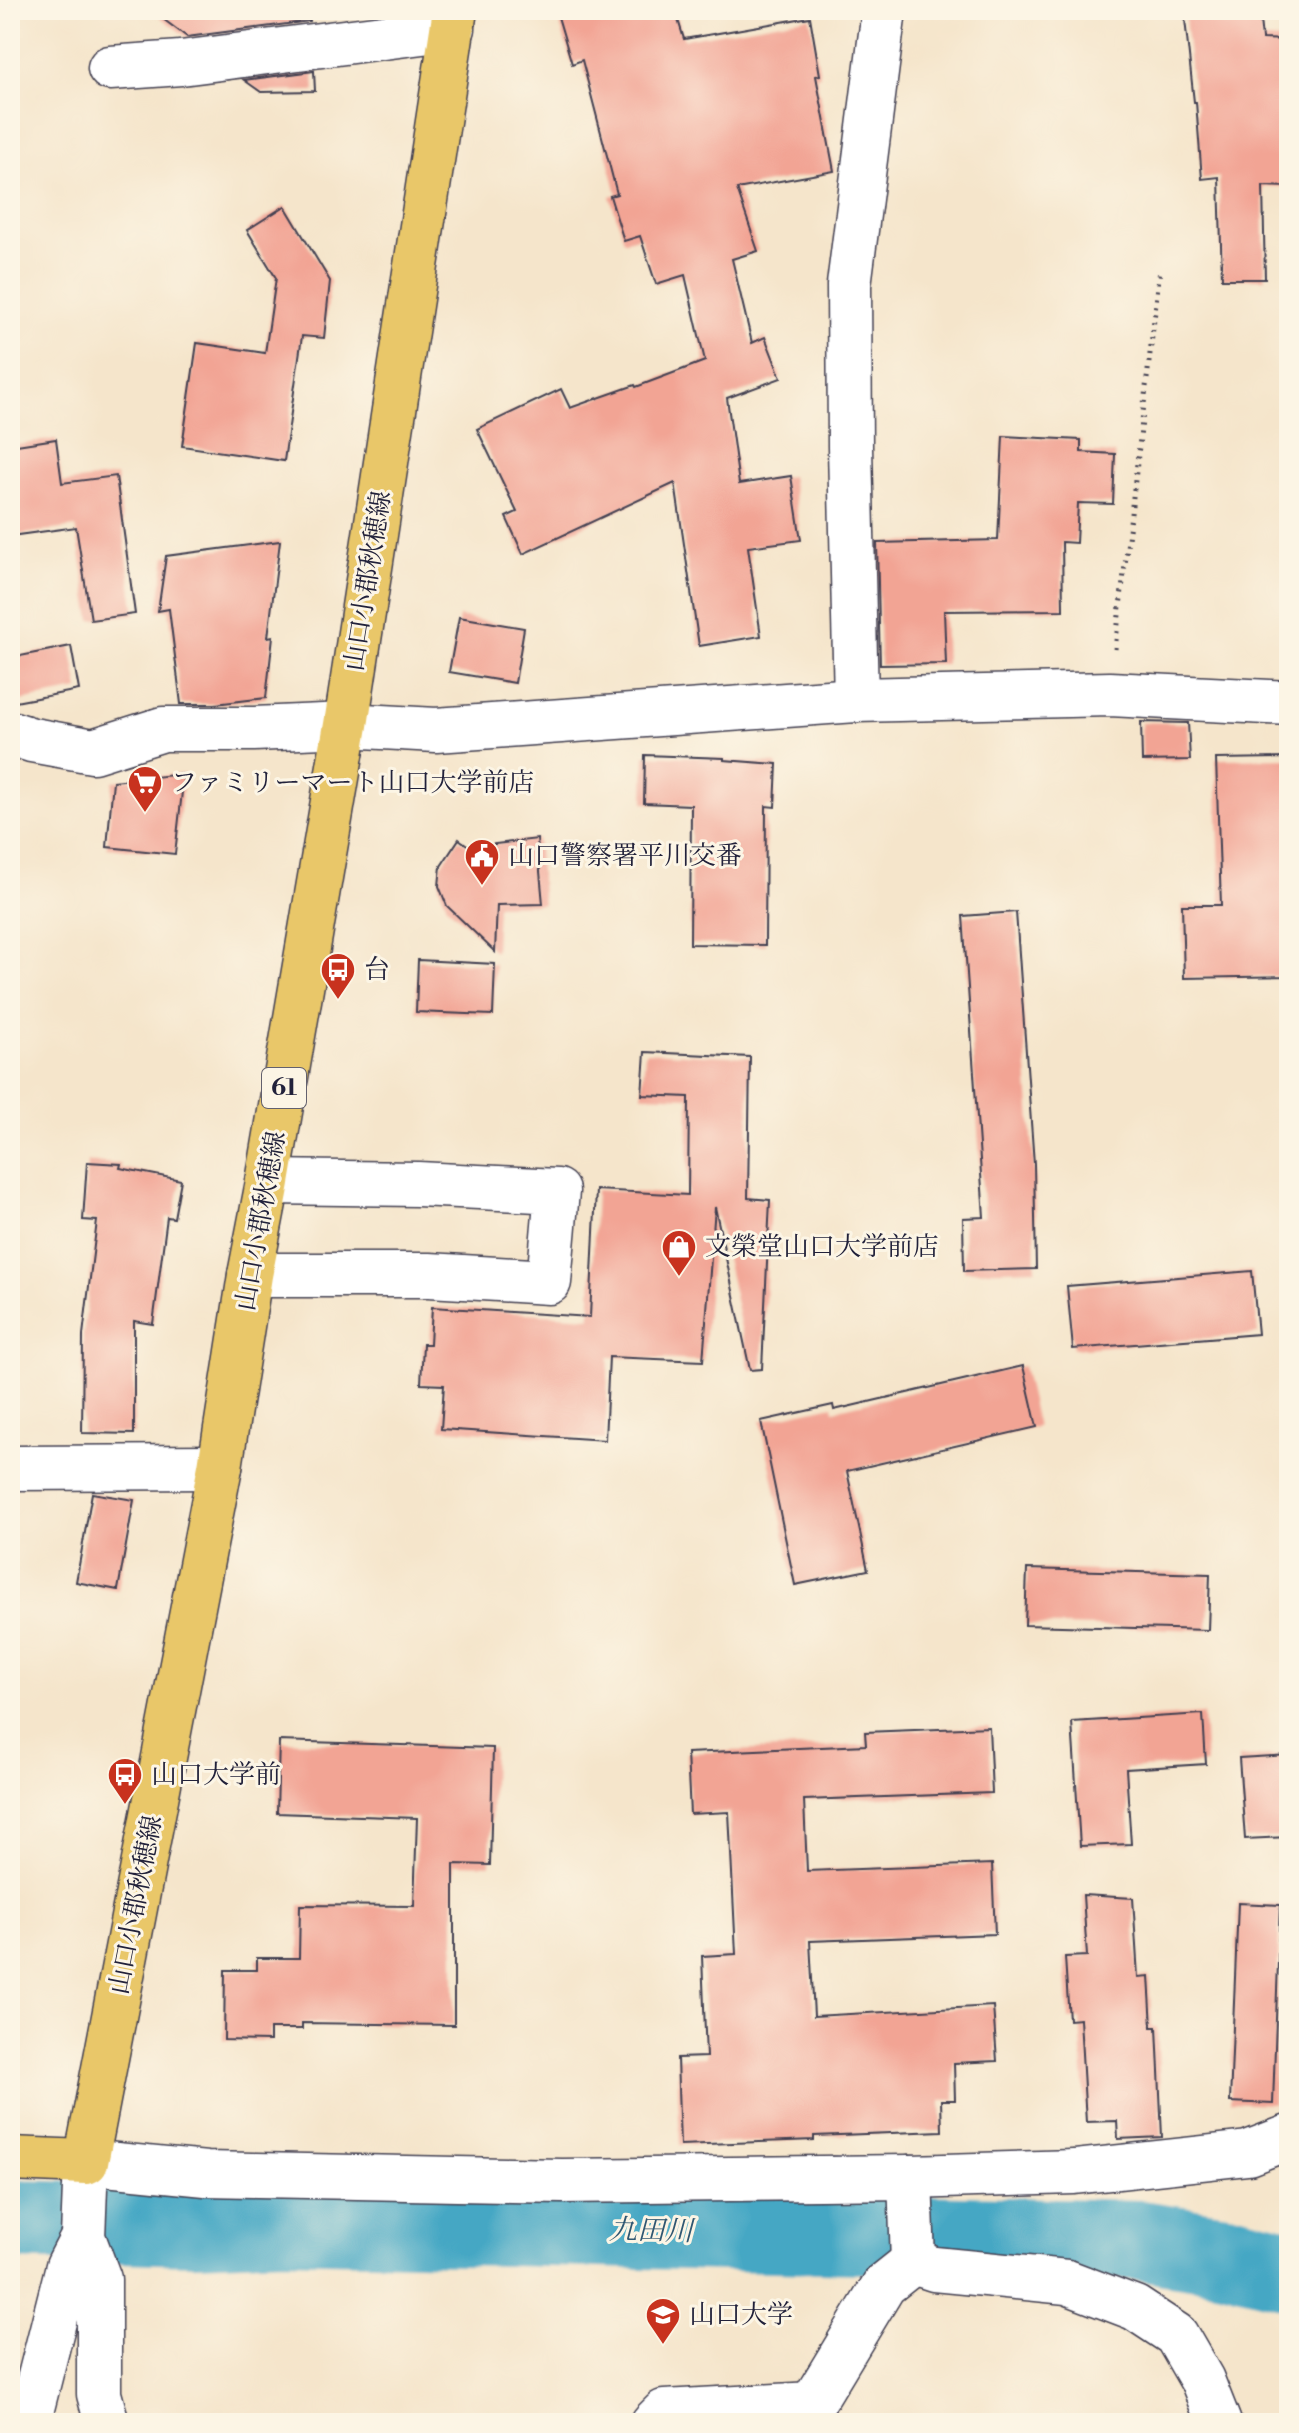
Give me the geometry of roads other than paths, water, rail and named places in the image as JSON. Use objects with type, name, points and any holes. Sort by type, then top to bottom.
[{"type":"main road","name":"山口小郡秋穂線","points":[[86,2162],[220,1467],[250,1275],[346,725],[454,19]]},
{"type":"main road","points":[[10,2159],[86,2162]]},
{"type":"street","points":[[856,700],[849,285],[884,10]]},
{"type":"street","points":[[110,68],[181,63],[454,19]]},
{"type":"street","points":[[10,733],[93,751],[163,729],[346,725],[436,730],[856,700],[1110,694],[1289,703]]},
{"type":"street","points":[[250,1275],[429,1275],[549,1282],[557,1191],[418,1184],[268,1182]]},
{"type":"street","points":[[10,1468],[220,1467]]},
{"type":"street","points":[[107,2423],[99,2394],[99,2279],[83,2237],[86,2162],[206,2174],[562,2181],[910,2177],[1074,2172],[1248,2153],[1289,2137]]},
{"type":"street","points":[[910,2177],[913,2262]]},
{"type":"street","points":[[25,2423],[29,2420],[68,2266],[83,2237]]},
{"type":"street","points":[[653,2423],[664,2412],[812,2404],[884,2285],[913,2262]]},
{"type":"street","points":[[913,2262],[934,2269],[1067,2282],[1135,2308],[1176,2335],[1202,2380],[1219,2423]]},
{"type":"waterway","name":"九田川","points":[[10,2220],[196,2225],[282,2221],[1140,2240],[1225,2253],[1289,2269]]},
{"type":"place","name":"ファミリーマート山口大学前店","points":[[145,814]]},
{"type":"place","name":"山口警察署平川交番","points":[[482,887]]},
{"type":"place","name":"台","points":[[338,1001]]},
{"type":"place","name":"文榮堂山口大学前店","points":[[679,1278]]},
{"type":"place","name":"山口大学前","points":[[125,1806]]},
{"type":"place","name":"山口大学","points":[[663,2346]]}]
